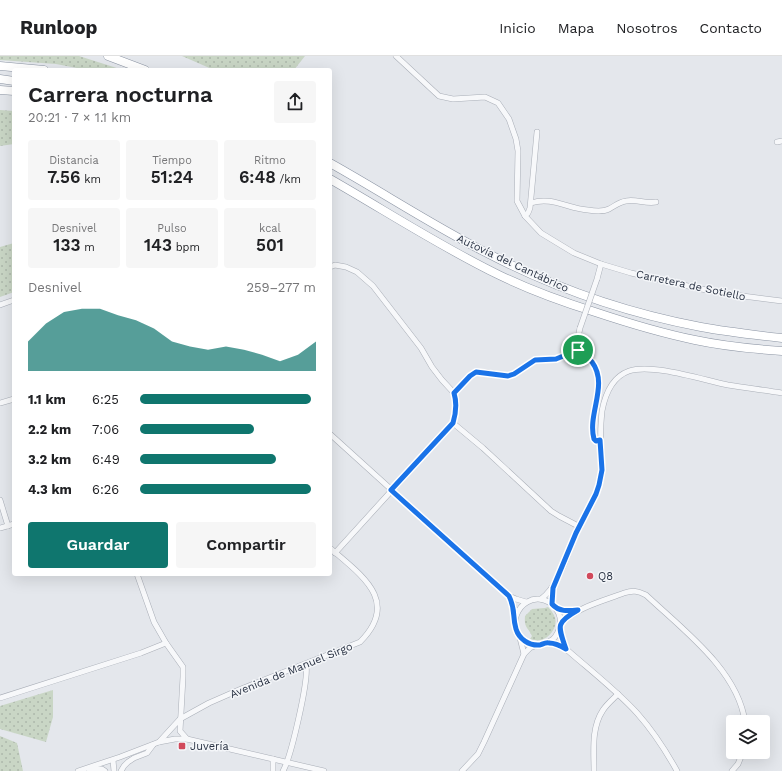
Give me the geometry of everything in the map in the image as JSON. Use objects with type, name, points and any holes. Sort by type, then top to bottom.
[{"type":"highway","points":[[108,56],[140,68]]},
{"type":"highway","points":[[0,66],[22,68]]},
{"type":"highway","points":[[0,79],[12,81]]},
{"type":"highway","points":[[0,90],[12,91]]},
{"type":"highway","name":"Autovía del Cantábrico","points":[[332,164],[485,252],[545,280],[576,292],[628,310],[700,327],[782,338]]},
{"type":"highway","name":"Autovía del Cantábrico","points":[[332,181],[499,275],[574,305],[660,332],[747,348],[782,351]]},
{"type":"highway","points":[[332,186],[441,250],[476,268],[499,275]]},
{"type":"street","name":"Carretera de Sotiello","points":[[396,56],[439,96],[453,99],[485,97],[498,103],[509,119],[516,139],[518,151],[517,202],[525,216],[541,233],[574,253],[601,264],[631,273],[700,289],[782,301]]},
{"type":"street","points":[[525,216],[528,213],[531,203],[537,132]]},
{"type":"street","points":[[531,203],[556,202],[586,210],[599,211],[608,210],[624,201],[633,200],[651,203],[656,202]]},
{"type":"street","points":[[600,440],[596,441],[594,439],[592,422],[599,378],[591,361],[578,350],[577,342],[580,328],[601,264]]},
{"type":"street","points":[[332,267],[335,265],[346,267],[357,272],[373,286],[421,348],[432,366],[454,393],[456,398],[453,423],[335,553]]},
{"type":"street","points":[[0,305],[12,301]]},
{"type":"street","points":[[454,393],[470,376],[476,372],[508,376],[514,374],[535,360],[556,359],[578,350]]},
{"type":"street","points":[[515,620],[517,612],[521,606],[526,602],[541,599],[553,588],[596,494],[602,470],[600,424],[607,393],[613,382],[622,374],[630,370],[641,368],[654,369],[728,385],[782,393]]},
{"type":"street","points":[[0,403],[12,400]]},
{"type":"street","points":[[453,423],[551,511],[580,527]]},
{"type":"street","points":[[332,436],[509,596],[526,602]]},
{"type":"street","points":[[0,500],[8,526]]},
{"type":"street","points":[[0,528],[12,525]]},
{"type":"street","name":"Avenida de Manuel Sirgo","points":[[78,771],[153,745],[159,742],[180,719],[209,703],[360,642],[371,630],[377,617],[377,602],[372,588],[367,582],[332,550]]},
{"type":"street","points":[[138,576],[154,622],[166,643],[183,667],[184,677],[180,731],[186,739]]},
{"type":"street","points":[[553,588],[554,606],[560,616],[560,625],[566,649]]},
{"type":"street","points":[[541,599],[568,611],[578,610],[632,591],[639,592],[646,596],[712,658],[736,691],[744,715]]},
{"type":"street","points":[[509,596],[513,604],[516,628],[524,654]]},
{"type":"street","points":[[462,771],[478,754],[524,654],[531,647],[548,642],[554,638],[560,625],[578,610]]},
{"type":"street","points":[[519,635],[529,643],[539,645]]},
{"type":"street","points":[[548,642],[557,644],[566,649],[618,694],[653,733],[677,771]]},
{"type":"street","points":[[0,698],[141,653],[166,643]]},
{"type":"street","points":[[283,771],[287,762],[304,691],[307,669],[306,665]]},
{"type":"street","points":[[594,771],[594,734],[596,725],[603,709],[618,694]]},
{"type":"street","points":[[159,742],[175,739],[186,739],[324,771]]},
{"type":"street","points":[[122,771],[128,762],[147,753],[153,745]]},
{"type":"street","points":[[273,759],[273,771]]},
{"type":"street","points":[[732,771],[740,759]]},
{"type":"street","points":[[112,760],[114,771]]},
{"type":"street","points":[[86,768],[102,769],[105,771]]},
{"type":"green space","points":[[0,56],[79,56],[117,68],[77,68],[56,64],[0,60]]},
{"type":"green space","points":[[182,56],[305,56],[296,68],[209,68]]},
{"type":"green space","points":[[0,110],[12,111],[12,144],[0,146]]},
{"type":"green space","points":[[12,244],[12,293],[0,297],[0,247]]},
{"type":"green space","points":[[548,607],[556,621],[554,629],[547,637],[543,639],[530,639],[532,636],[526,625],[525,616],[532,609]]},
{"type":"green space","points":[[53,690],[53,717],[46,742],[0,729],[0,706]]},
{"type":"green space","points":[[0,736],[17,743],[23,771],[0,771]]},
{"type":"place","name":"Q8","points":[[590,576]]},
{"type":"place","name":"Juvería","points":[[182,746]]},
{"type":"route","points":[[578,350],[591,361],[599,378],[598,394],[592,422],[594,439],[596,441],[600,440],[602,470],[596,494],[576,533],[553,588],[552,604],[556,608],[568,611],[578,610],[561,623],[559,628],[566,649],[557,644],[548,642],[539,645],[529,643],[524,640],[519,635],[516,628],[513,604],[509,596],[391,490],[453,423],[456,398],[454,393],[470,376],[476,372],[484,372],[508,376],[514,374],[535,360],[556,359],[578,350]]}]
